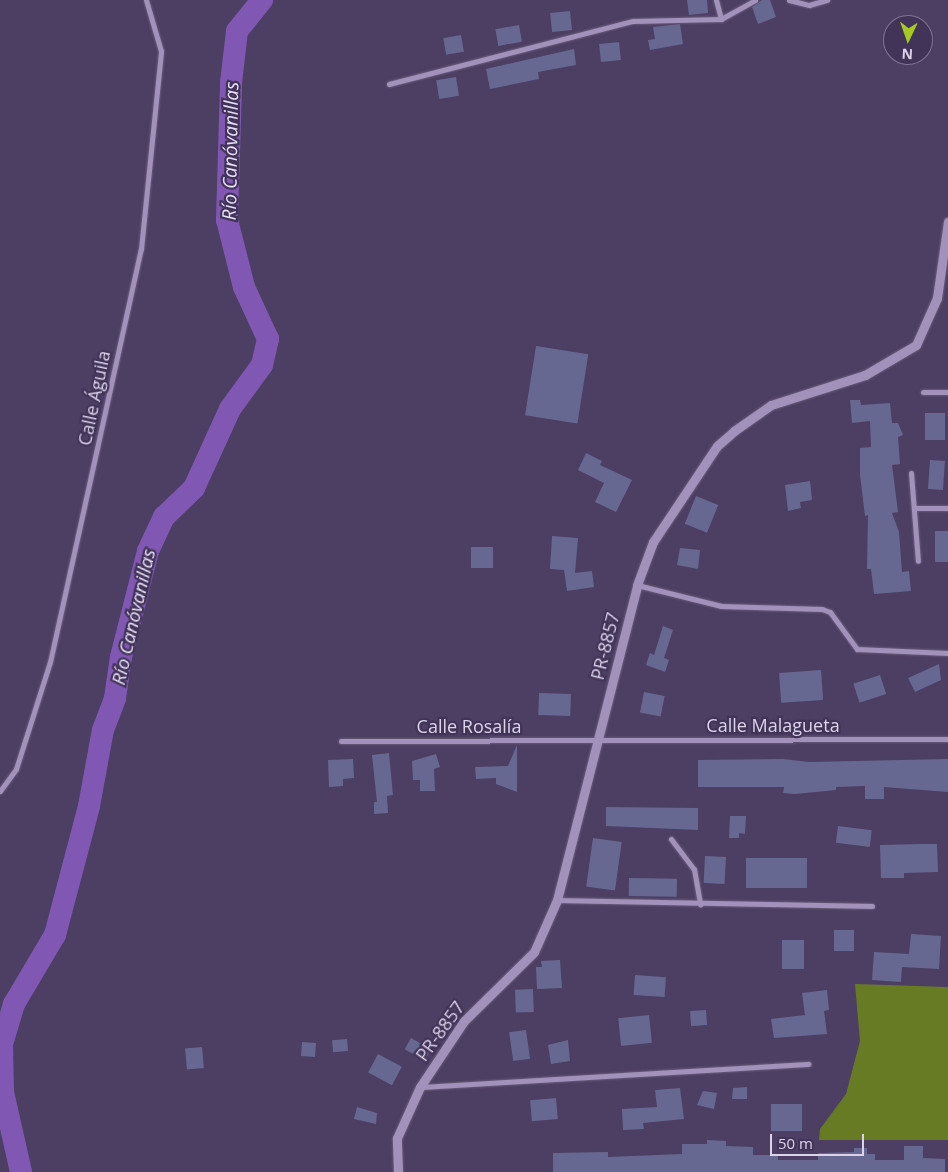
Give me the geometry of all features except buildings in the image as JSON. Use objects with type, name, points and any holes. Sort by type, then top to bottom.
[{"type":"street","name":"Calle Águila","points":[[0,791],[16,769],[50,662],[141,248],[161,51],[146,0]]},
{"type":"street","points":[[716,0],[721,19]]},
{"type":"street","points":[[389,84],[633,20],[721,19],[755,0]]},
{"type":"street","points":[[790,0],[809,5],[827,0]]},
{"type":"street","name":"PR-8857","points":[[398,1172],[397,1138],[420,1087],[464,1020],[534,952],[557,900],[637,585],[653,542],[717,446],[771,405],[865,375],[916,345],[936,298],[948,222]]},
{"type":"street","points":[[923,392],[948,392]]},
{"type":"street","points":[[910,473],[918,561]]},
{"type":"street","points":[[914,508],[948,508]]},
{"type":"street","points":[[637,585],[721,606],[822,609],[830,612],[857,649],[948,653]]},
{"type":"street","name":"Calle Malagueta","points":[[598,739],[948,740]]},
{"type":"street","name":"Calle Rosalía","points":[[340,741],[598,739]]},
{"type":"street","points":[[671,839],[694,870],[700,904]]},
{"type":"street","points":[[557,900],[872,906]]},
{"type":"street","points":[[420,1087],[808,1064]]},
{"type":"green space","points":[[855,984],[948,987],[948,1140],[819,1140],[820,1129],[846,1094],[860,1041]]},
{"type":"waterway","name":"Río Canóvanillas","points":[[21,1172],[3,1092],[2,1044],[14,1004],[55,935],[89,806],[103,730],[115,698],[121,657],[148,551],[164,517],[194,488],[230,409],[262,365],[268,339],[244,287],[227,220],[231,83],[237,31],[262,0]]}]
